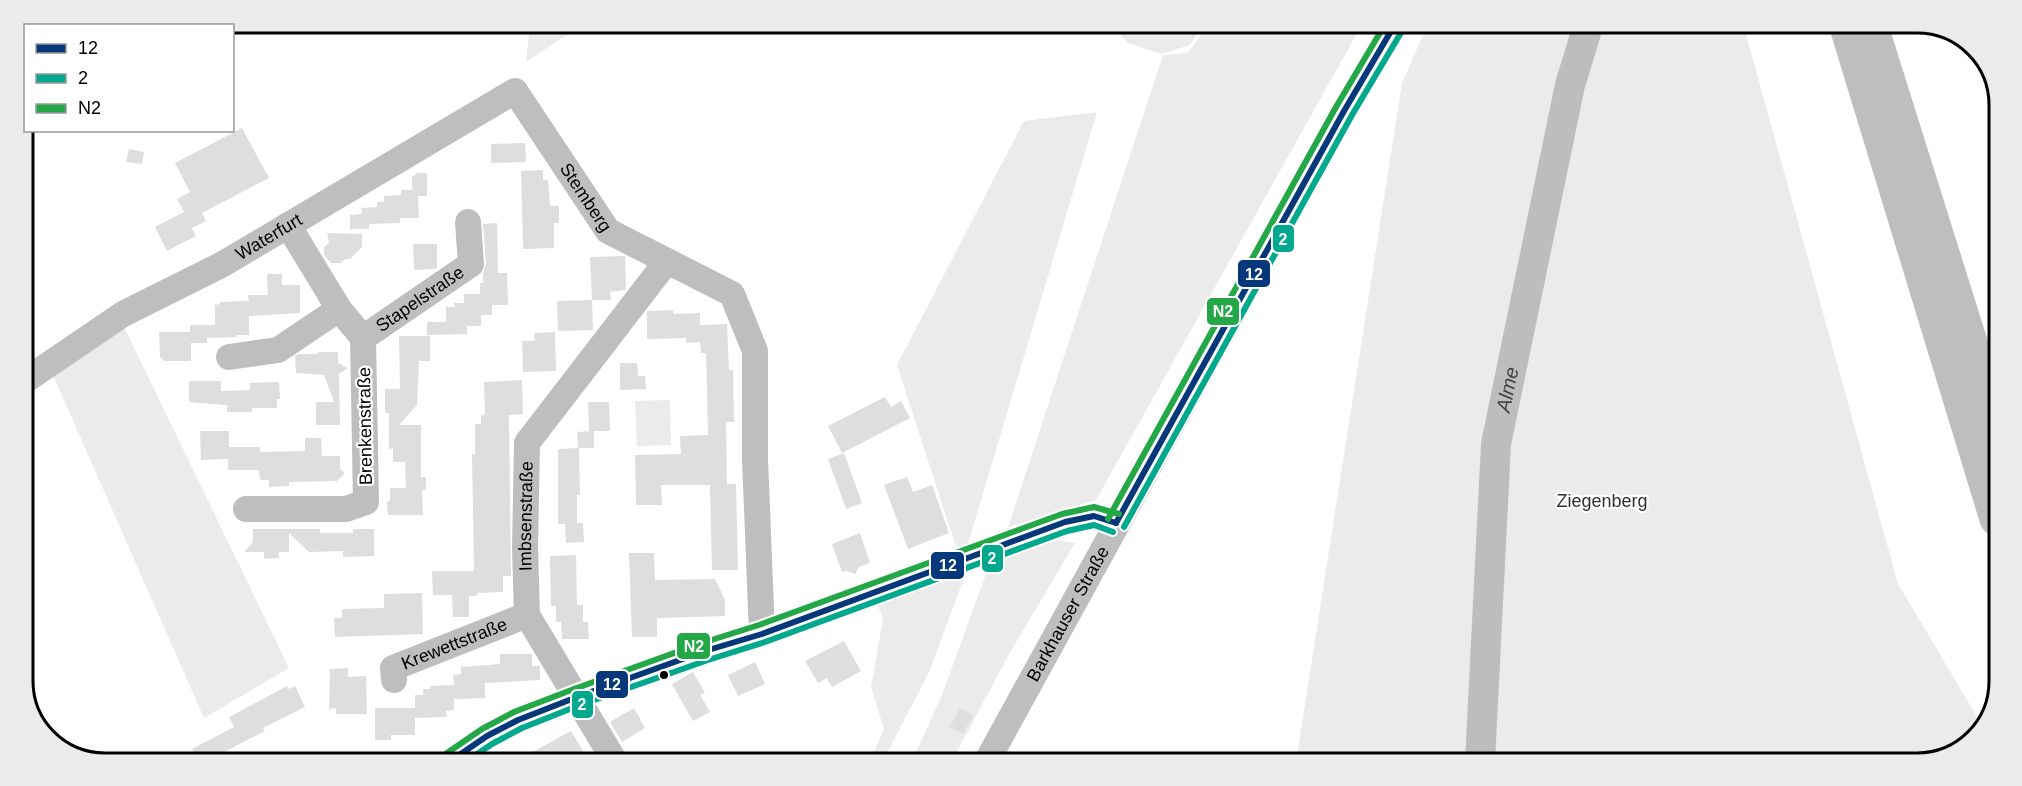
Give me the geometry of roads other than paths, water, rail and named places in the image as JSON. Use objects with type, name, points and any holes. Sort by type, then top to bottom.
[{"type":"highway","points":[[1848,33],[1989,496]]},
{"type":"highway","points":[[1874,33],[1989,400]]},
{"type":"street","name":"Barkhauser Straße","points":[[991,753],[1338,121],[1390,33]]},
{"type":"street","name":"Waterfurt","points":[[33,375],[123,314],[223,264],[515,91]]},
{"type":"street","name":"Stemberg","points":[[515,91],[608,231],[732,294],[755,351],[755,459],[762,634]]},
{"type":"street","name":"Stapelstraße","points":[[363,338],[471,264],[468,222]]},
{"type":"street","points":[[288,225],[339,309],[363,338]]},
{"type":"street","name":"Imbsenstraße","points":[[610,753],[527,615],[525,548],[527,443],[668,261]]},
{"type":"street","points":[[229,357],[278,350],[339,309]]},
{"type":"street","name":"Brenkenstraße","points":[[246,509],[346,509],[366,502],[363,338]]},
{"type":"street","points":[[462,753],[487,736],[518,720],[577,697],[705,651],[762,634],[1065,522],[1094,516],[1116,523]]},
{"type":"street","name":"Krewettstraße","points":[[394,680],[393,668],[527,615]]},
{"type":"waterway","name":"Alme","points":[[1480,753],[1496,444],[1570,85],[1586,33]]},
{"type":"park label","name":"Ziegenberg","points":[[1602,501]]}]
